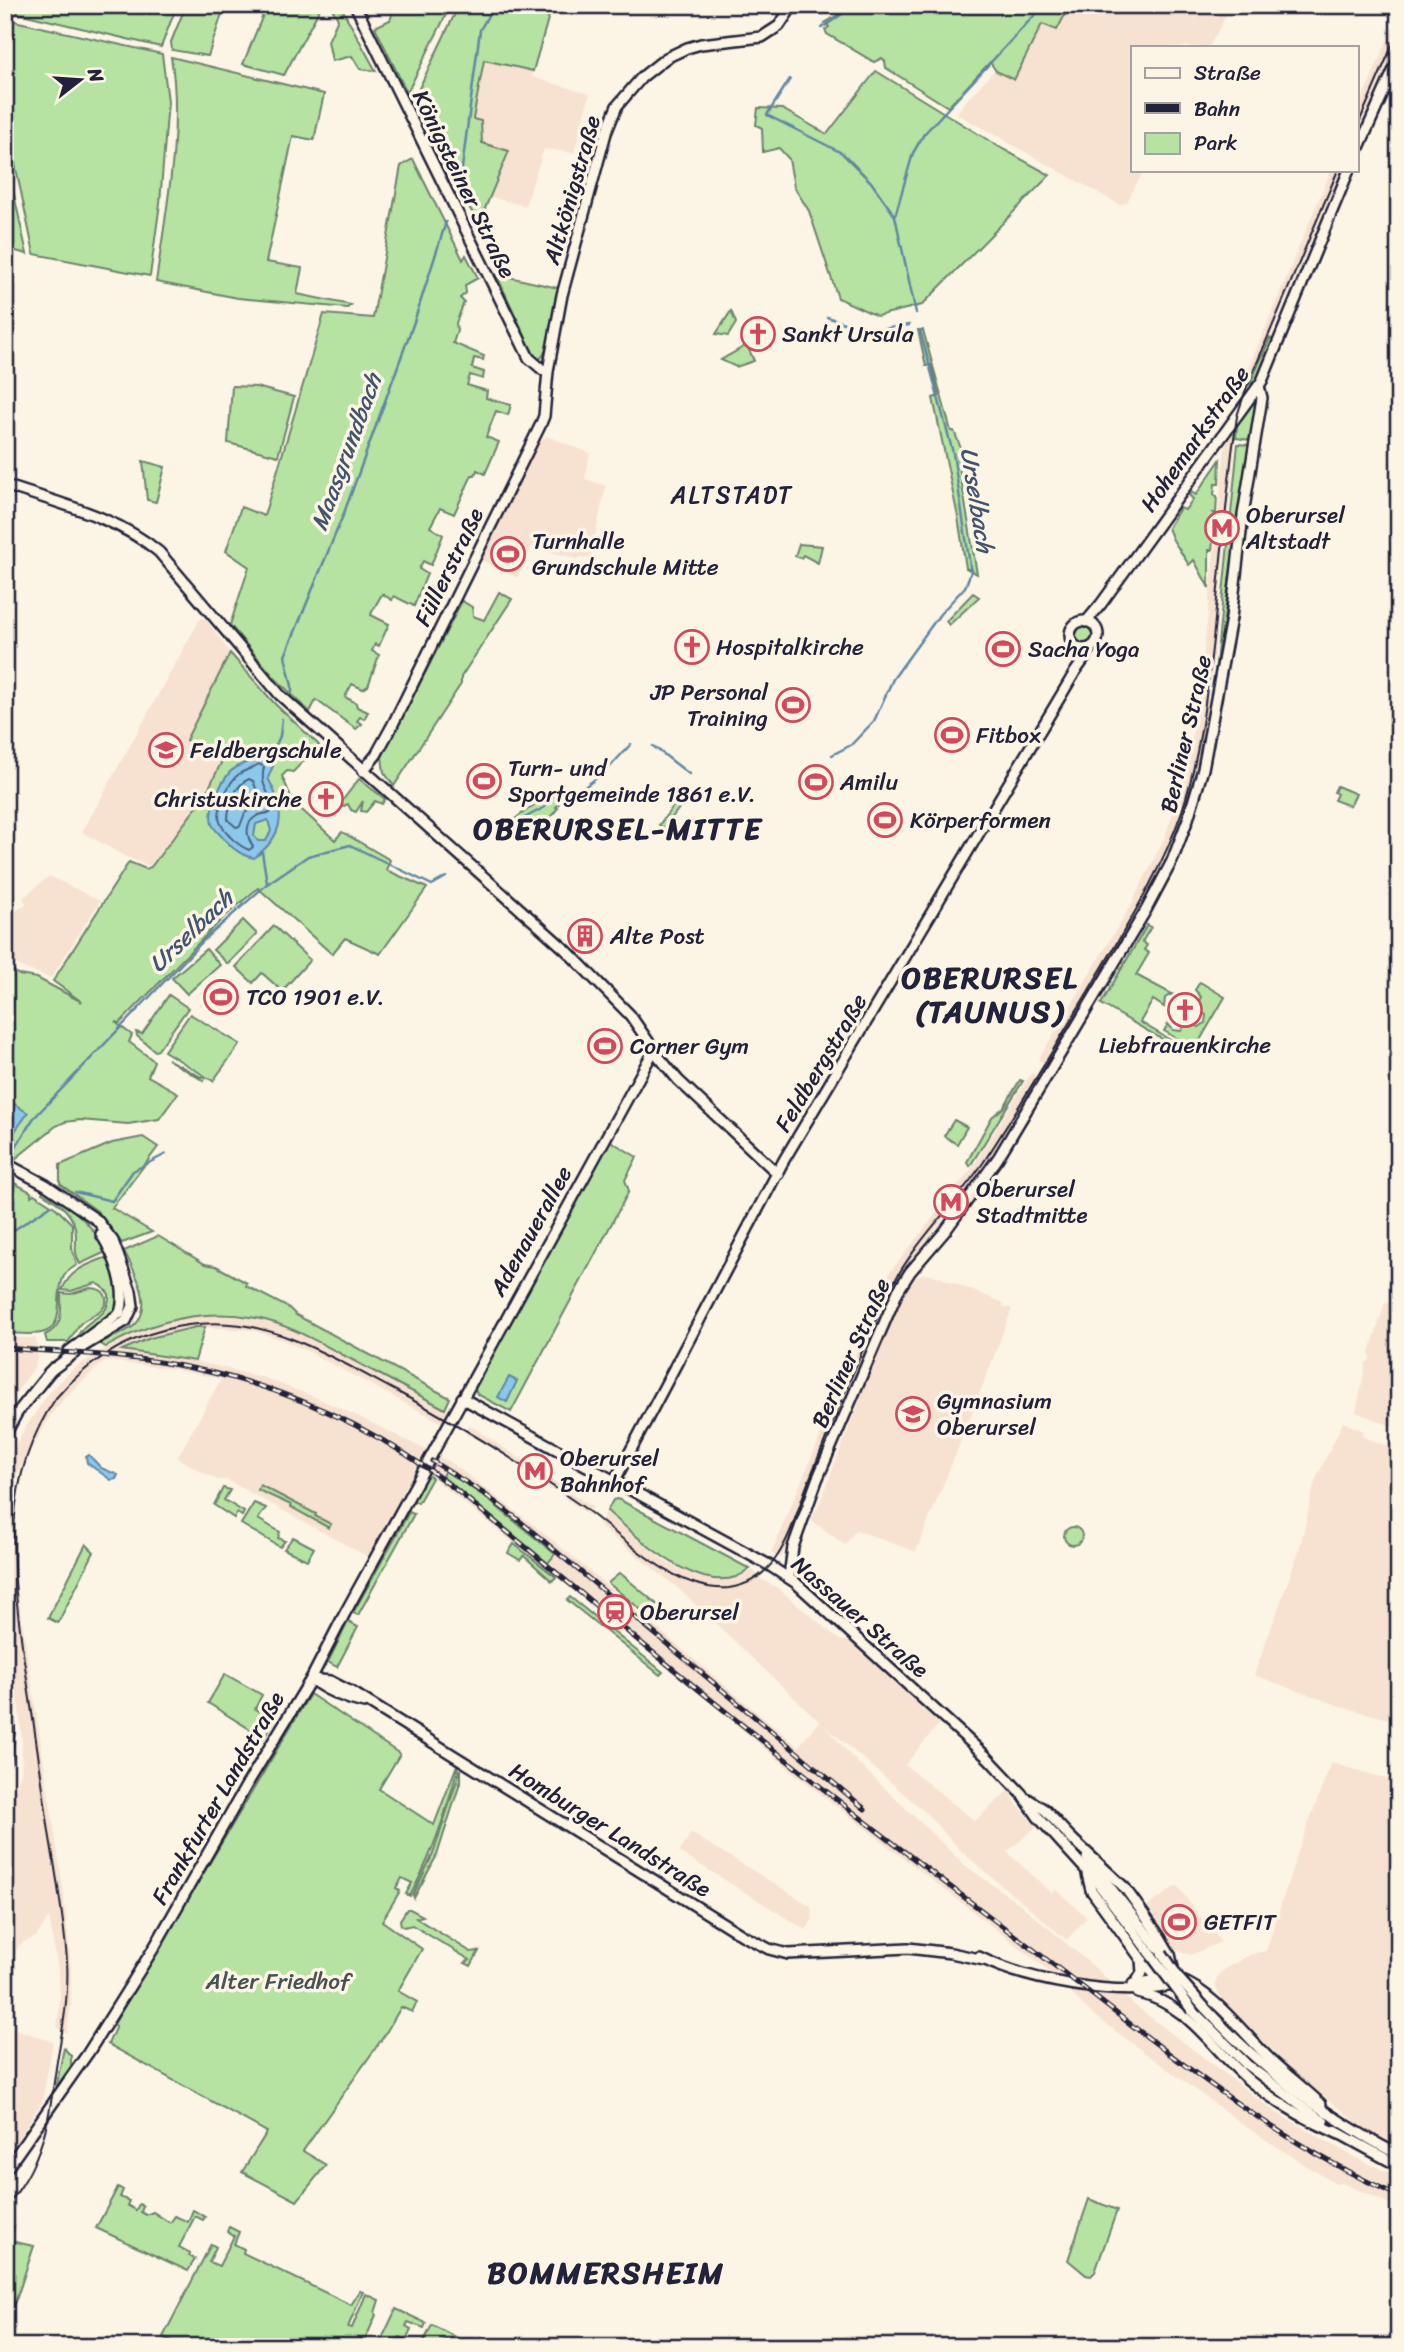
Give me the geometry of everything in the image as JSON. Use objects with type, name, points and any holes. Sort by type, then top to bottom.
[{"type":"main road","name":"Königsteiner Straße","points":[[355,5],[529,358],[548,371]]},
{"type":"main road","name":"Altkönigstraße","points":[[548,371],[562,295],[606,133],[619,102],[647,72],[678,52],[701,44],[762,37],[779,26],[793,5]]},
{"type":"main road","points":[[1358,150],[1399,58]]},
{"type":"main road","name":"Hohemarkstraße","points":[[1090,623],[1259,386],[1348,172]]},
{"type":"main road","name":"Füllerstraße","points":[[363,771],[376,755],[393,724],[540,426],[544,416],[548,371]]},
{"type":"main road","name":"Berliner Straße","points":[[789,1577],[793,1547],[817,1480],[898,1291],[998,1158],[1146,910],[1172,861],[1199,784],[1217,695],[1231,618],[1262,398],[1259,386]]},
{"type":"main road","points":[[5,485],[127,529],[166,558],[281,695],[567,951],[630,1015],[690,1093],[778,1174]]},
{"type":"main road","points":[[1090,623],[1098,638],[1094,645],[1089,649],[1076,647],[1071,639],[1072,629],[1076,624],[1090,623]]},
{"type":"main road","name":"Feldbergstraße","points":[[1075,672],[1076,647]]},
{"type":"main road","name":"Feldbergstraße","points":[[614,1482],[778,1174],[1089,649]]},
{"type":"main road","name":"Adenauerallee","points":[[444,1432],[654,1049]]},
{"type":"main road","points":[[5,1163],[46,1185],[97,1220],[113,1241],[131,1291],[133,1306],[126,1321],[84,1346],[50,1373],[16,1412],[5,1435]]},
{"type":"main road","name":"Nassauer Straße","points":[[462,1398],[789,1577],[980,1751],[1024,1796],[1038,1817],[1085,1868],[1157,1955],[1232,2037],[1268,2070],[1346,2126]]},
{"type":"main road","name":"Frankfurter Landstraße","points":[[5,2171],[88,2053],[155,1945],[264,1754],[311,1679],[444,1432]]},
{"type":"main road","points":[[5,1678],[9,1730],[5,1762]]},
{"type":"main road","name":"Homburger Landstraße","points":[[311,1679],[330,1681],[369,1703],[768,1950],[809,1954],[890,1942],[926,1943],[966,1951],[1037,1978],[1071,1984],[1132,1989],[1170,1982]]},
{"type":"main road","name":"Nassauer Straße","points":[[1024,1796],[1045,1810],[1070,1837],[1157,1955],[1171,1984],[1192,2010],[1247,2065],[1339,2134]]},
{"type":"main road","points":[[1070,1837],[1125,1888],[1170,1954],[1173,1968],[1168,1994],[1175,2007],[1254,2084],[1297,2115],[1399,2166]]},
{"type":"main road","points":[[1085,1868],[1091,1890],[1159,1980]]},
{"type":"main road","points":[[1135,1984],[1142,1973],[1141,1959]]},
{"type":"main road","points":[[1114,1988],[1159,1980],[1192,1985],[1215,2003],[1274,2063],[1346,2126],[1399,2155]]},
{"type":"main road","points":[[1114,1988],[1147,1995],[1175,2007]]},
{"type":"shaded area","points":[[1055,5],[1232,5],[1210,46],[1131,46],[1131,172],[1143,172],[1127,202],[1120,205],[957,114],[963,104]]},
{"type":"shaded area","points":[[1399,13],[1399,37],[1358,132],[1358,109]]},
{"type":"shaded area","points":[[484,59],[533,71],[532,77],[590,94],[574,153],[544,149],[525,206],[490,197],[509,151],[482,143],[481,121],[473,120]]},
{"type":"shaded area","points":[[1330,172],[1340,172],[1250,384],[1233,405]]},
{"type":"shaded area","points":[[1237,425],[1211,681],[1201,680],[1225,447],[1227,437]]},
{"type":"shaded area","points":[[547,436],[590,453],[585,479],[606,486],[590,559],[577,559],[532,547],[517,578],[481,560],[540,441]]},
{"type":"shaded area","name":"Feldbergschule","points":[[205,618],[230,653],[187,739],[222,761],[205,796],[151,867],[124,856],[82,832],[200,619]]},
{"type":"shaded area","points":[[1200,693],[1209,699],[1203,741],[1191,791],[1171,845],[1140,909],[1047,1065],[1038,1060],[1131,905],[1164,839],[1182,787]]},
{"type":"shaded area","points":[[49,876],[100,901],[51,978],[25,969],[5,958],[5,918],[26,904],[23,898]]},
{"type":"shaded area","points":[[1032,1072],[1038,1080],[991,1157],[904,1270],[881,1318],[781,1558],[771,1553],[890,1272],[972,1168]]},
{"type":"shaded area","name":"Gymnasium Oberursel","points":[[923,1274],[934,1275],[1004,1303],[1003,1306],[1012,1309],[916,1552],[856,1530],[845,1545],[811,1520],[865,1381],[910,1279]]},
{"type":"shaded area","points":[[1385,1302],[1399,1307],[1399,1429],[1356,1412],[1366,1362],[1371,1356],[1369,1355]]},
{"type":"shaded area","points":[[196,1315],[256,1318],[292,1329],[449,1411],[442,1423],[309,1352],[252,1330],[196,1327],[150,1338],[123,1349],[195,1361],[262,1377],[364,1419],[452,1463],[548,1536],[798,1747],[819,1721],[679,1589],[599,1526],[606,1512],[662,1559],[679,1569],[716,1580],[739,1578],[753,1570],[761,1579],[779,1589],[841,1641],[849,1641],[939,1724],[905,1765],[975,1821],[1009,1790],[1036,1827],[1007,1852],[1052,1893],[1056,1890],[1087,1917],[1067,1940],[962,1852],[925,1812],[825,1726],[852,1757],[967,1867],[1019,1903],[1133,2004],[1274,2111],[1356,2158],[1399,2177],[1399,2208],[1342,2183],[1335,2184],[1249,2129],[1092,2014],[1043,1966],[800,1778],[653,1655],[417,1465],[368,1557],[227,1480],[217,1480],[177,1458],[221,1379],[173,1369],[105,1361],[66,1396],[51,1415],[16,1476],[10,1523],[12,1555],[63,1887],[71,1965],[71,2004],[67,2033],[57,2028],[59,1977],[49,1917],[36,1937],[20,1944],[5,1971],[5,1810],[11,1802],[21,1772],[22,1741],[5,1613],[5,1479],[11,1455],[23,1431],[51,1390],[73,1369],[126,1336],[171,1319]]},
{"type":"shaded area","points":[[5,1337],[36,1338],[38,1357],[34,1368],[5,1408]]},
{"type":"shaded area","points":[[1343,1422],[1364,1431],[1362,1436],[1399,1451],[1399,1719],[1345,1708],[1254,1675],[1299,1551],[1315,1481]]},
{"type":"shaded area","points":[[470,1425],[593,1507],[588,1515],[530,1472],[466,1434]]},
{"type":"shaded area","points":[[1331,1763],[1399,1782],[1399,2148],[1369,2132],[1303,2080],[1224,2003],[1215,1985],[1221,1972],[1231,1965],[1251,1954],[1266,1951],[1297,1854]]},
{"type":"shaded area","points":[[691,1833],[811,1906],[813,1919],[806,1930],[679,1852]]},
{"type":"shaded area","points":[[1177,1885],[1221,1942],[1191,1955],[1180,1952],[1172,1945],[1148,1906]]},
{"type":"shaded area","points":[[5,2025],[53,2042],[42,2102],[5,2160]]},
{"type":"green space","points":[[5,5],[177,5],[161,47],[5,10]]},
{"type":"green space","points":[[186,5],[225,5],[208,56],[172,50],[171,42]]},
{"type":"green space","points":[[267,5],[322,5],[284,75],[243,64]]},
{"type":"green space","points":[[330,5],[340,5],[376,71],[360,69],[352,56],[332,61],[328,41],[338,19]]},
{"type":"green space","points":[[396,5],[451,5],[407,93],[375,27],[390,20]]},
{"type":"green space","points":[[459,5],[552,5],[533,71],[484,60],[473,119],[481,121],[482,143],[509,151],[479,223],[455,185],[412,103]]},
{"type":"green space","points":[[853,5],[1070,5],[1057,30],[1042,24],[1014,80],[996,71],[990,62],[948,107],[886,68],[882,58],[874,62],[827,34],[825,30],[829,27],[825,23]]},
{"type":"green space","points":[[5,19],[162,54],[168,101],[160,203],[150,276],[34,254],[5,116]]},
{"type":"green space","points":[[171,57],[324,94],[314,140],[293,136],[266,262],[302,268],[297,294],[351,305],[347,308],[238,298],[156,282],[174,140]]},
{"type":"green space","points":[[876,71],[1050,175],[922,305],[877,316],[838,298],[809,211],[794,187],[789,159],[779,148],[763,152],[762,128],[756,125],[758,108],[782,109],[827,134]]},
{"type":"green space","points":[[5,153],[27,254],[5,248]]},
{"type":"green space","points":[[413,159],[463,260],[466,255],[478,278],[465,285],[466,293],[460,298],[464,302],[456,323],[457,331],[453,343],[484,356],[483,360],[474,358],[472,368],[484,372],[483,379],[470,375],[467,385],[487,391],[486,398],[511,405],[508,415],[496,411],[486,437],[499,442],[485,474],[477,470],[475,475],[472,475],[454,514],[440,508],[430,527],[443,535],[431,565],[423,561],[419,569],[427,574],[414,606],[394,596],[392,600],[382,594],[372,612],[371,615],[389,624],[379,646],[375,644],[372,651],[379,655],[368,686],[363,689],[352,684],[345,697],[368,712],[364,719],[360,717],[357,721],[362,724],[356,729],[316,700],[310,712],[274,677],[230,625],[249,567],[226,551],[241,507],[264,516],[324,314],[373,318],[401,166]]},
{"type":"green space","points":[[496,274],[558,288],[550,336],[540,359],[535,357]]},
{"type":"green space","points":[[731,311],[736,323],[728,336],[716,334]]},
{"type":"green space","points":[[918,330],[923,330],[951,431],[954,431],[962,451],[957,454],[977,574],[966,568],[933,398],[939,396],[931,365],[926,366]]},
{"type":"green space","points":[[1270,338],[1275,341],[1256,381],[1250,384]]},
{"type":"green space","points":[[747,345],[754,361],[736,367],[721,360]]},
{"type":"green space","points":[[232,386],[256,387],[294,397],[278,456],[228,443]]},
{"type":"green space","points":[[1254,402],[1250,440],[1236,438],[1237,425]]},
{"type":"green space","points":[[1238,444],[1249,445],[1215,674]]},
{"type":"green space","points":[[1220,460],[1219,484],[1215,484],[1214,495],[1217,496],[1216,513],[1213,513],[1216,515],[1212,550],[1209,550],[1209,588],[1194,560],[1189,565],[1168,528],[1180,508],[1185,510],[1193,499],[1189,495],[1191,492],[1196,495]]},
{"type":"green space","points":[[143,461],[165,467],[156,502],[147,500]]},
{"type":"green space","points":[[799,544],[822,546],[818,563],[803,555],[801,558],[795,556]]},
{"type":"green space","points":[[499,592],[512,599],[461,677],[461,684],[394,786],[384,772],[382,757],[462,601],[472,607],[473,616],[484,620]]},
{"type":"green space","points":[[973,593],[979,597],[949,625],[946,621]]},
{"type":"green space","points":[[1085,625],[1093,629],[1095,635],[1092,643],[1086,646],[1078,642],[1075,636],[1079,628]]},
{"type":"green space","points":[[230,653],[275,704],[319,745],[293,772],[287,771],[282,776],[293,802],[335,840],[342,832],[390,860],[386,870],[427,888],[380,954],[345,938],[332,954],[258,888],[223,918],[120,1023],[115,1022],[132,1035],[129,1042],[154,1061],[148,1076],[178,1093],[159,1119],[128,1124],[80,1120],[65,1122],[56,1126],[15,1159],[5,1154],[5,964],[19,975],[37,978],[82,1002],[53,981],[129,862],[146,869],[151,867],[205,796],[222,761],[186,740]]},
{"type":"green space","points":[[359,779],[385,799],[382,804],[375,801],[366,812],[361,811],[363,801],[356,812],[351,810],[348,804],[342,807],[339,805]]},
{"type":"green space","points":[[1337,786],[1356,794],[1350,806],[1334,800]]},
{"type":"green space","points":[[684,792],[689,795],[664,828],[659,825]]},
{"type":"green space","points":[[552,796],[562,800],[543,826],[540,824],[530,840],[515,819],[543,798]]},
{"type":"green space","points":[[243,920],[257,934],[228,964],[213,950]]},
{"type":"green space","points":[[1147,925],[1151,927],[1142,942],[1147,945],[1144,950],[1149,953],[1136,975],[1172,994],[1165,998],[1164,1007],[1153,1000],[1140,1022],[1185,1049],[1184,1052],[1101,1004]]},
{"type":"green space","points":[[274,926],[310,960],[282,991],[262,973],[253,983],[236,967]]},
{"type":"green space","points":[[206,949],[220,965],[187,994],[172,978]]},
{"type":"green space","points":[[1200,982],[1225,997],[1195,1049],[1164,1031],[1168,1024],[1173,1030],[1181,1031],[1185,1025],[1192,1023],[1199,1027],[1205,1023],[1206,1015],[1200,1011],[1198,1003],[1201,997],[1195,990]]},
{"type":"green space","points":[[169,995],[188,1008],[155,1051],[137,1036],[136,1032],[142,1034]]},
{"type":"green space","points":[[190,1014],[240,1044],[213,1081],[206,1077],[204,1081],[167,1059],[201,1077],[205,1076],[164,1051]]},
{"type":"green space","points":[[1020,1080],[1023,1081],[970,1166],[967,1162],[992,1117],[1004,1107]]},
{"type":"green space","points":[[954,1120],[967,1127],[957,1144],[944,1136]]},
{"type":"green space","points":[[143,1137],[158,1147],[112,1208],[152,1232],[122,1243],[97,1211],[60,1184],[60,1165],[112,1143]]},
{"type":"green space","points":[[609,1140],[637,1157],[625,1180],[629,1191],[511,1412],[477,1394],[475,1389]]},
{"type":"green space","points":[[5,1178],[31,1192],[31,1196],[34,1194],[56,1208],[72,1224],[72,1249],[77,1265],[64,1276],[61,1283],[55,1323],[41,1333],[5,1333]]},
{"type":"green space","points":[[45,1188],[80,1216],[108,1251],[80,1264],[76,1254],[73,1221],[60,1205],[42,1193]]},
{"type":"green space","points":[[158,1236],[205,1264],[216,1266],[247,1283],[246,1286],[289,1308],[296,1315],[450,1398],[445,1409],[302,1334],[256,1318],[217,1315],[178,1319],[141,1330],[106,1347],[99,1343],[123,1333],[141,1317],[141,1288],[124,1251]]},
{"type":"green space","points":[[110,1256],[118,1289],[117,1308],[112,1315],[76,1340],[85,1326],[106,1309],[109,1294],[96,1283],[71,1291],[62,1290],[76,1272],[88,1264]]},
{"type":"green space","points":[[90,1288],[99,1289],[105,1295],[103,1308],[81,1323],[68,1342],[47,1342],[45,1335],[56,1327],[60,1317],[61,1293],[71,1294]]},
{"type":"green space","points":[[205,1327],[195,1361],[122,1350],[150,1338]]},
{"type":"green space","points":[[445,1470],[486,1498],[555,1554],[548,1563],[442,1476]]},
{"type":"green space","points":[[426,1474],[432,1478],[418,1503],[412,1500]]},
{"type":"green space","points":[[260,1485],[316,1514],[315,1516],[331,1524],[329,1528],[291,1505],[258,1490]]},
{"type":"green space","points":[[223,1488],[230,1490],[224,1500],[244,1512],[242,1516],[237,1513],[234,1518],[214,1505]]},
{"type":"green space","points":[[616,1499],[750,1569],[733,1578],[714,1579],[694,1574],[674,1564],[607,1511]]},
{"type":"green space","points":[[254,1503],[266,1508],[258,1519],[280,1532],[278,1538],[285,1541],[280,1547],[241,1524]]},
{"type":"green space","points":[[409,1512],[414,1514],[358,1615],[353,1613]]},
{"type":"green space","points":[[1073,1527],[1079,1530],[1082,1536],[1079,1542],[1073,1545],[1067,1542],[1064,1536],[1067,1530]]},
{"type":"green space","points":[[293,1537],[314,1548],[307,1560],[284,1549]]},
{"type":"green space","points":[[86,1544],[94,1552],[58,1623],[48,1618]]},
{"type":"green space","points":[[514,1544],[556,1577],[552,1581],[524,1556],[520,1560],[508,1553]]},
{"type":"green space","points":[[620,1573],[659,1606],[660,1609],[653,1617],[608,1583]]},
{"type":"green space","points":[[570,1597],[663,1672],[660,1675],[567,1600]]},
{"type":"green space","points":[[348,1622],[358,1627],[337,1667],[328,1662]]},
{"type":"green space","points":[[225,1674],[262,1695],[255,1709],[274,1721],[264,1738],[208,1703]]},
{"type":"green space","name":"Alter Friedhof","points":[[310,1694],[400,1754],[379,1789],[434,1825],[457,1765],[458,1767],[438,1833],[418,1881],[410,1896],[406,1894],[412,1883],[402,1878],[396,1888],[400,1891],[382,1921],[422,1949],[398,1991],[417,2002],[412,2012],[401,2007],[384,2036],[303,2151],[326,2165],[297,2201],[242,2172],[267,2132],[108,2044],[116,2026],[114,2024]]},
{"type":"green space","points":[[461,1768],[461,1780],[437,1855],[414,1898],[413,1895],[433,1854]]},
{"type":"green space","points":[[407,1909],[423,1916],[416,1918],[471,1952],[479,1951],[471,1966],[465,1963],[470,1960],[412,1925],[401,1925],[400,1920]]},
{"type":"green space","points":[[64,2048],[71,2056],[71,2066],[56,2087]]},
{"type":"green space","points":[[118,2187],[123,2190],[120,2197],[129,2201],[127,2205],[136,2210],[139,2204],[143,2206],[141,2212],[146,2215],[153,2212],[170,2223],[175,2216],[188,2222],[193,2210],[205,2217],[203,2220],[195,2216],[179,2247],[195,2259],[188,2271],[96,2228]]},
{"type":"green space","points":[[1089,2199],[1117,2210],[1095,2272],[1091,2276],[1068,2260]]},
{"type":"green space","points":[[14,2226],[10,2241],[34,2246],[17,2297],[5,2322],[5,2228]]},
{"type":"green space","points":[[229,2227],[239,2232],[234,2244],[244,2249],[243,2253],[351,2305],[360,2291],[363,2292],[348,2327],[352,2328],[366,2294],[379,2300],[376,2315],[362,2347],[185,2347],[163,2337],[211,2244],[216,2247],[209,2262],[219,2266],[234,2236],[227,2232]]},
{"type":"green space","points":[[396,2309],[426,2323],[424,2328],[408,2322],[406,2326],[411,2329],[406,2340],[400,2337],[397,2342],[403,2345],[402,2347],[378,2347]]},
{"type":"green space","points":[[432,2325],[458,2338],[457,2344],[446,2339],[441,2347],[421,2347]]},
{"type":"green space","points":[[463,2341],[475,2347],[456,2347],[457,2344],[461,2345]]},
{"type":"water","points":[[260,756],[271,756],[275,761],[268,778],[280,812],[277,831],[272,840],[254,858],[232,847],[214,828],[211,818],[216,796],[226,777],[236,767]],"holes":[[[268,820],[271,831],[266,841],[258,841],[254,836],[256,824]]]},
{"type":"water","points":[[5,1098],[28,1113],[5,1145]]},
{"type":"water","points":[[509,1377],[517,1381],[507,1402],[498,1397]]},
{"type":"water","points":[[89,1455],[101,1468],[118,1475],[116,1479],[111,1480],[87,1463],[86,1457]]},
{"type":"waterway","name":"Maasgrundbach","points":[[459,191],[480,30],[494,5]]},
{"type":"waterway","points":[[822,28],[855,5]]},
{"type":"waterway","name":"Urselbach","points":[[916,313],[895,216],[913,153],[924,134],[1044,5]]},
{"type":"waterway","points":[[790,79],[767,115],[842,153],[871,182],[895,216]]},
{"type":"waterway","name":"Maasgrundbach","points":[[292,692],[285,656],[344,513],[414,322],[446,222]]},
{"type":"waterway","points":[[827,317],[866,331]]},
{"type":"waterway","points":[[877,330],[909,325]]},
{"type":"waterway","name":"Urselbach","points":[[832,755],[851,745],[874,721],[893,679],[940,614],[965,587],[971,572],[953,453],[920,330]]},
{"type":"waterway","name":"Maasgrundbach","points":[[270,758],[280,736],[282,719]]},
{"type":"waterway","name":"Urselbach","points":[[571,797],[606,771],[631,744]]},
{"type":"waterway","name":"Urselbach","points":[[653,746],[689,774]]},
{"type":"waterway","name":"Urselbach","points":[[519,821],[545,807]]},
{"type":"waterway","name":"Urselbach","points":[[10,1156],[33,1119],[204,940],[267,884],[308,856],[350,845],[432,885],[446,877]]},
{"type":"waterway","name":"Maasgrundbach","points":[[262,852],[267,883]]},
{"type":"waterway","points":[[75,1192],[112,1201],[133,1171],[166,1154]]},
{"type":"waterway","points":[[5,1236],[50,1206]]},
{"type":"tram line","points":[[1358,125],[1399,30]]},
{"type":"tram line","points":[[5,2209],[29,2173],[44,2136],[67,1986],[60,1896],[24,1660],[14,1556],[14,1523],[26,1460],[38,1429],[56,1398],[80,1374],[106,1354],[135,1340],[196,1324],[228,1324],[260,1329],[292,1339],[332,1357],[467,1431],[580,1505],[668,1572],[708,1587],[729,1588],[750,1581],[767,1569],[787,1539],[858,1361],[898,1274],[983,1163],[1010,1120],[1128,925],[1173,835],[1188,790],[1202,726],[1237,416],[1337,172]]},
{"type":"railway","points":[[5,1348],[149,1361],[231,1377],[332,1414],[396,1448],[455,1489],[661,1659],[908,1855],[1181,2062],[1309,2150],[1399,2196]]},
{"type":"railway","points":[[432,1461],[483,1493],[516,1518],[865,1809]]},
{"type":"place","name":"Sankt Ursula","points":[[758,334]]},
{"type":"place","name":"Oberursel Altstadt","points":[[1222,528]]},
{"type":"place","name":"Turnhalle Grundschule Mitte","points":[[508,554]]},
{"type":"place","name":"Hospitalkirche","points":[[692,647]]},
{"type":"place","name":"Sacha Yoga","points":[[1003,649]]},
{"type":"place","name":"JP Personal Training","points":[[793,705]]},
{"type":"place","name":"Fitbox","points":[[952,735]]},
{"type":"place","name":"Feldbergschule","points":[[166,750]]},
{"type":"place","name":"Turn- und Sportgemeinde 1861 e.V.","points":[[484,781]]},
{"type":"place","name":"Amilu","points":[[816,782]]},
{"type":"place","name":"Christuskirche","points":[[326,799]]},
{"type":"place","name":"Körperformen","points":[[885,820]]},
{"type":"place","name":"Alte Post","points":[[585,936]]},
{"type":"place","name":"TCO 1901 e.V.","points":[[221,997]]},
{"type":"place","name":"Liebfrauenkirche","points":[[1185,1010]]},
{"type":"place","name":"Corner Gym","points":[[605,1046]]},
{"type":"place","name":"Oberursel Stadtmitte","points":[[951,1202]]},
{"type":"place","name":"Gymnasium Oberursel","points":[[913,1414]]},
{"type":"place","name":"Oberursel Bahnhof","points":[[535,1471]]},
{"type":"place","name":"Oberursel","points":[[615,1612]]},
{"type":"place","name":"GETFIT","points":[[1179,1922]]},
{"type":"district","name":"ALTSTADT","points":[[732,495]]},
{"type":"district","name":"OBERURSEL-MITTE","points":[[618,829]]},
{"type":"district","name":"OBERURSEL (TAUNUS)","points":[[990,995]]},
{"type":"district","name":"BOMMERSHEIM","points":[[606,2273]]}]
